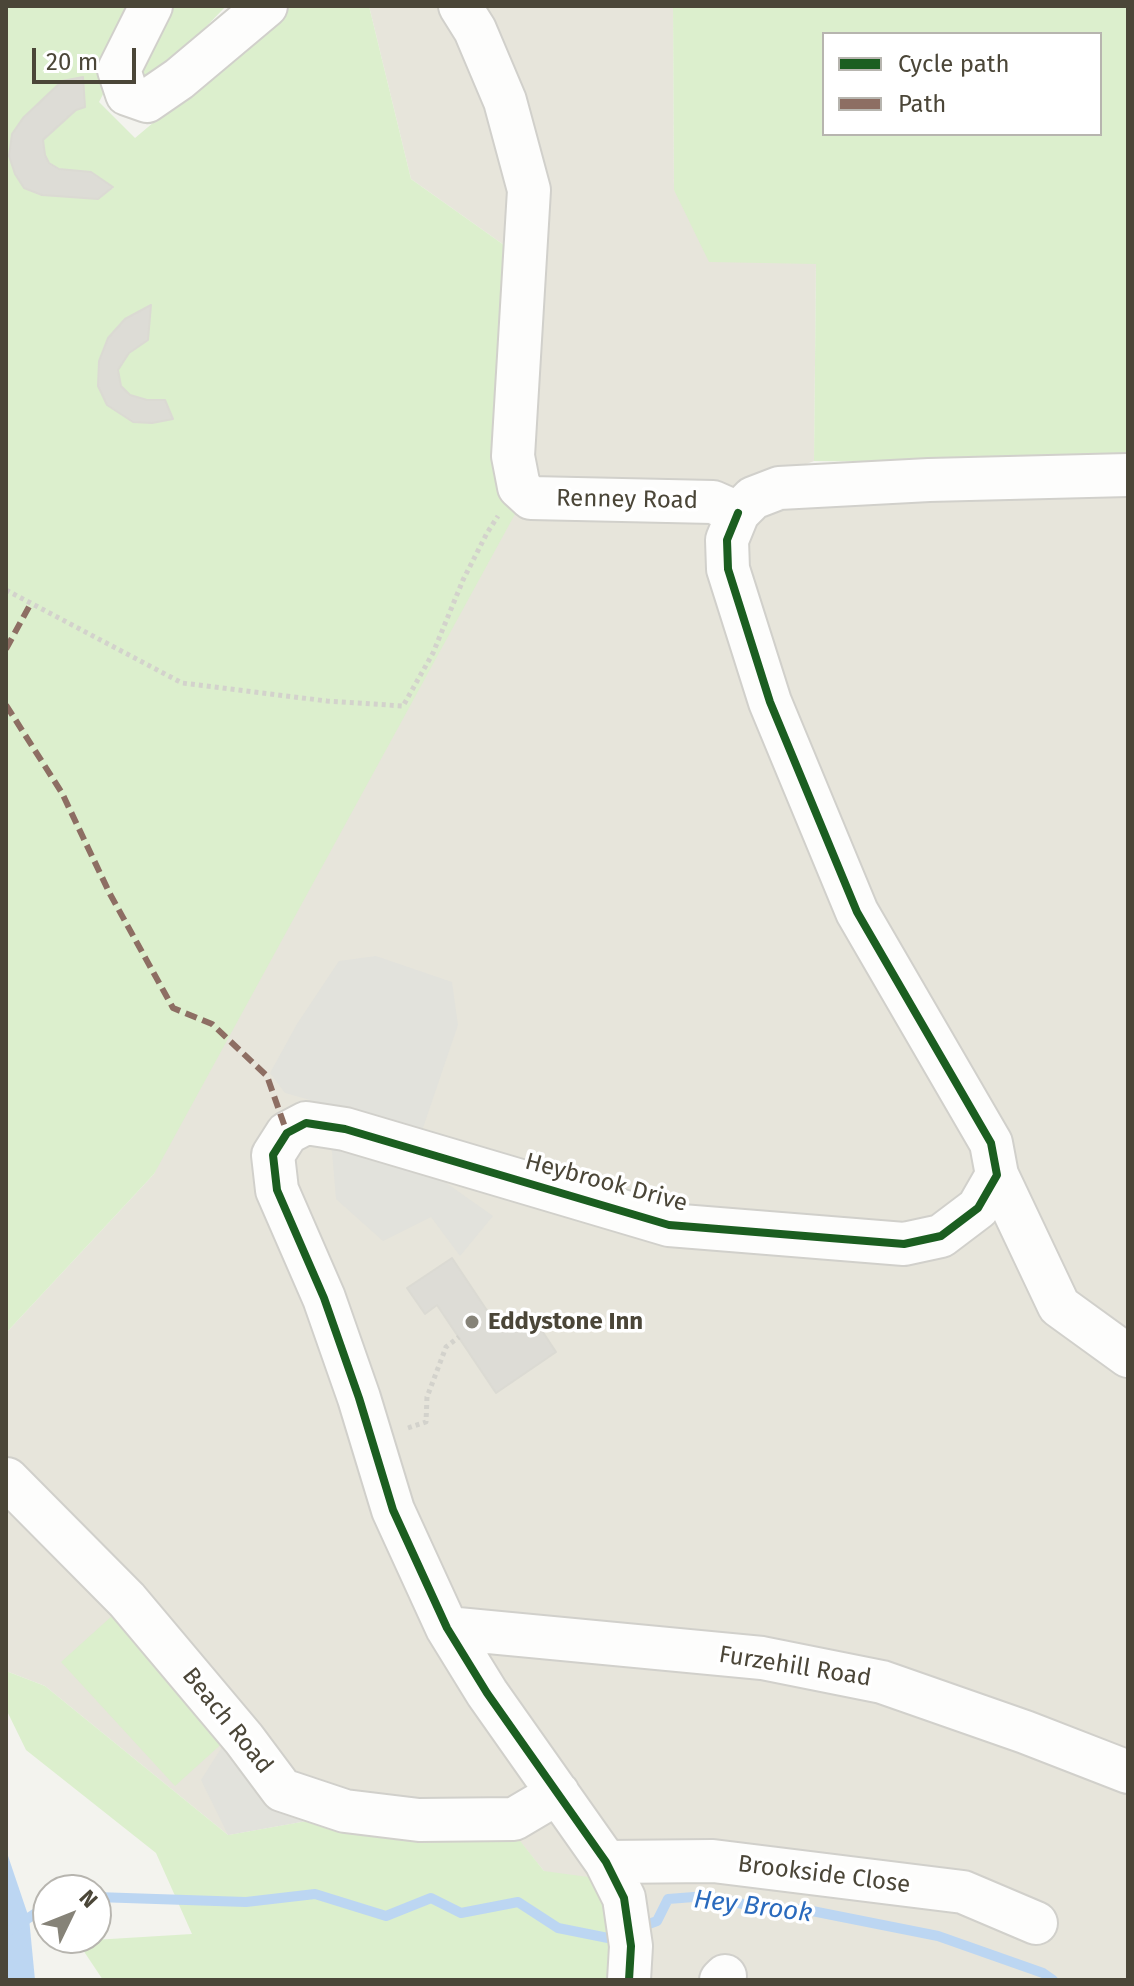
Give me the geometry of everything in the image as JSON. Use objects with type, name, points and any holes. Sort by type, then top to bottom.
[{"type":"street","points":[[151,6],[119,70],[127,94],[147,101],[179,79],[266,6]]},
{"type":"street","points":[[460,6],[475,30],[505,101],[529,190],[513,456],[519,487]]},
{"type":"street","points":[[1128,475],[929,480],[779,488],[753,498],[738,513],[727,540],[728,569],[770,702],[857,912],[991,1143],[997,1175],[1059,1306],[1128,1356]]},
{"type":"street","name":"Renney Road","points":[[519,487],[531,498],[713,502],[738,513]]},
{"type":"street","name":"Heybrook Drive","points":[[628,1944],[624,1898],[606,1862],[487,1693],[447,1628],[393,1510],[324,1298],[277,1190],[273,1155],[287,1133],[306,1123],[345,1129],[669,1225],[904,1244],[941,1236],[978,1208],[997,1175]]},
{"type":"street","name":"Beach Road","points":[[7,1479],[127,1600],[244,1739],[282,1790],[345,1811],[419,1820],[514,1819],[558,1793]]},
{"type":"street","name":"Furzehill Road","points":[[447,1628],[762,1658],[882,1682],[1128,1772]]},
{"type":"street","name":"Brookside Close","points":[[606,1862],[713,1861],[963,1892],[1036,1923]]},
{"type":"path","points":[[6,590],[182,683],[327,701],[403,706],[433,653],[463,580],[487,533],[519,487]]},
{"type":"path","points":[[367,1424],[411,1428],[426,1422],[427,1397],[446,1347],[459,1337]]},
{"type":"shaded area","points":[[369,6],[673,6],[674,190],[816,264],[814,461],[714,501],[1128,484],[1128,1980],[612,1980],[544,1871],[512,1832],[312,1820],[228,1835],[45,1686],[6,1671],[6,1333],[154,1174],[525,260],[411,179]]},
{"type":"shaded area","points":[[376,956],[452,982],[458,1025],[422,1131],[285,1093],[270,1073],[297,1024],[339,961]]},
{"type":"shaded area","points":[[331,1140],[428,1170],[493,1216],[460,1256],[431,1217],[383,1241],[336,1199]]},
{"type":"shaded area","points":[[227,1739],[312,1820],[228,1835],[201,1780]]},
{"type":"green space","points":[[6,6],[149,6],[99,102],[135,138],[292,6],[369,6],[411,179],[525,260],[526,494],[154,1174],[6,1333]],"holes":[[[82,77],[85,107],[76,110],[43,140],[45,155],[49,163],[59,169],[91,172],[113,188],[98,199],[41,195],[24,188],[9,156],[23,118],[62,81]],[[151,306],[118,370],[121,386],[130,395],[147,400],[165,400],[173,419],[152,423],[133,422],[107,405],[98,386],[99,361],[108,338],[125,319]]]},
{"type":"green space","points":[[161,6],[226,6],[156,79],[137,73]]},
{"type":"green space","points":[[673,6],[1128,6],[1128,465],[814,461],[816,264],[709,262],[674,190]]},
{"type":"green space","points":[[113,1615],[227,1739],[175,1786],[61,1662]]},
{"type":"green space","points":[[6,1671],[45,1686],[228,1835],[312,1820],[513,1832],[544,1871],[603,1879],[614,1938],[612,1980],[103,1980],[86,1954],[112,1954],[112,1939],[192,1934],[156,1853],[26,1750],[6,1709]]},
{"type":"water","points":[[6,1850],[29,1918],[35,1980],[6,1980]]},
{"type":"building","points":[[83,77],[85,107],[76,110],[43,140],[45,155],[49,163],[59,169],[91,172],[113,187],[98,199],[42,195],[24,188],[9,156],[12,134],[23,118],[62,81]]},
{"type":"building","points":[[151,305],[148,340],[129,353],[118,370],[121,386],[130,395],[147,400],[165,400],[173,419],[152,423],[133,422],[107,405],[98,386],[99,361],[108,338],[125,319]]},
{"type":"building","name":"Eddystone Inn","points":[[452,1258],[500,1330],[529,1311],[556,1352],[496,1393],[437,1305],[425,1314],[407,1288]]},
{"type":"waterway","name":"Hey Brook","points":[[112,1898],[246,1902],[315,1894],[386,1916],[431,1898],[461,1913],[518,1902],[558,1928],[608,1938],[619,1934]]},
{"type":"waterway","name":"Hey Brook","points":[[638,1928],[657,1921],[668,1899],[707,1896],[761,1908],[802,1909],[938,1936],[1043,1973],[1053,1980]]},
{"type":"waterway","name":"Hey Brook","points":[[6,1933],[32,1916]]},
{"type":"marked path","points":[[6,649],[31,603]]},
{"type":"marked path","points":[[6,705],[62,793],[110,894],[173,1008],[212,1024],[267,1076],[287,1133]]},
{"type":"cycle path","points":[[629,1980],[631,1946],[624,1898],[606,1862],[487,1693],[447,1628],[393,1510],[324,1298],[277,1190],[273,1155],[287,1133],[306,1123],[345,1129],[669,1225],[904,1244],[941,1236],[978,1208],[997,1175],[991,1143],[857,912],[770,702],[728,569],[727,540],[738,513]]},
{"type":"place","name":"Eddystone Inn","points":[[472,1322]]}]
